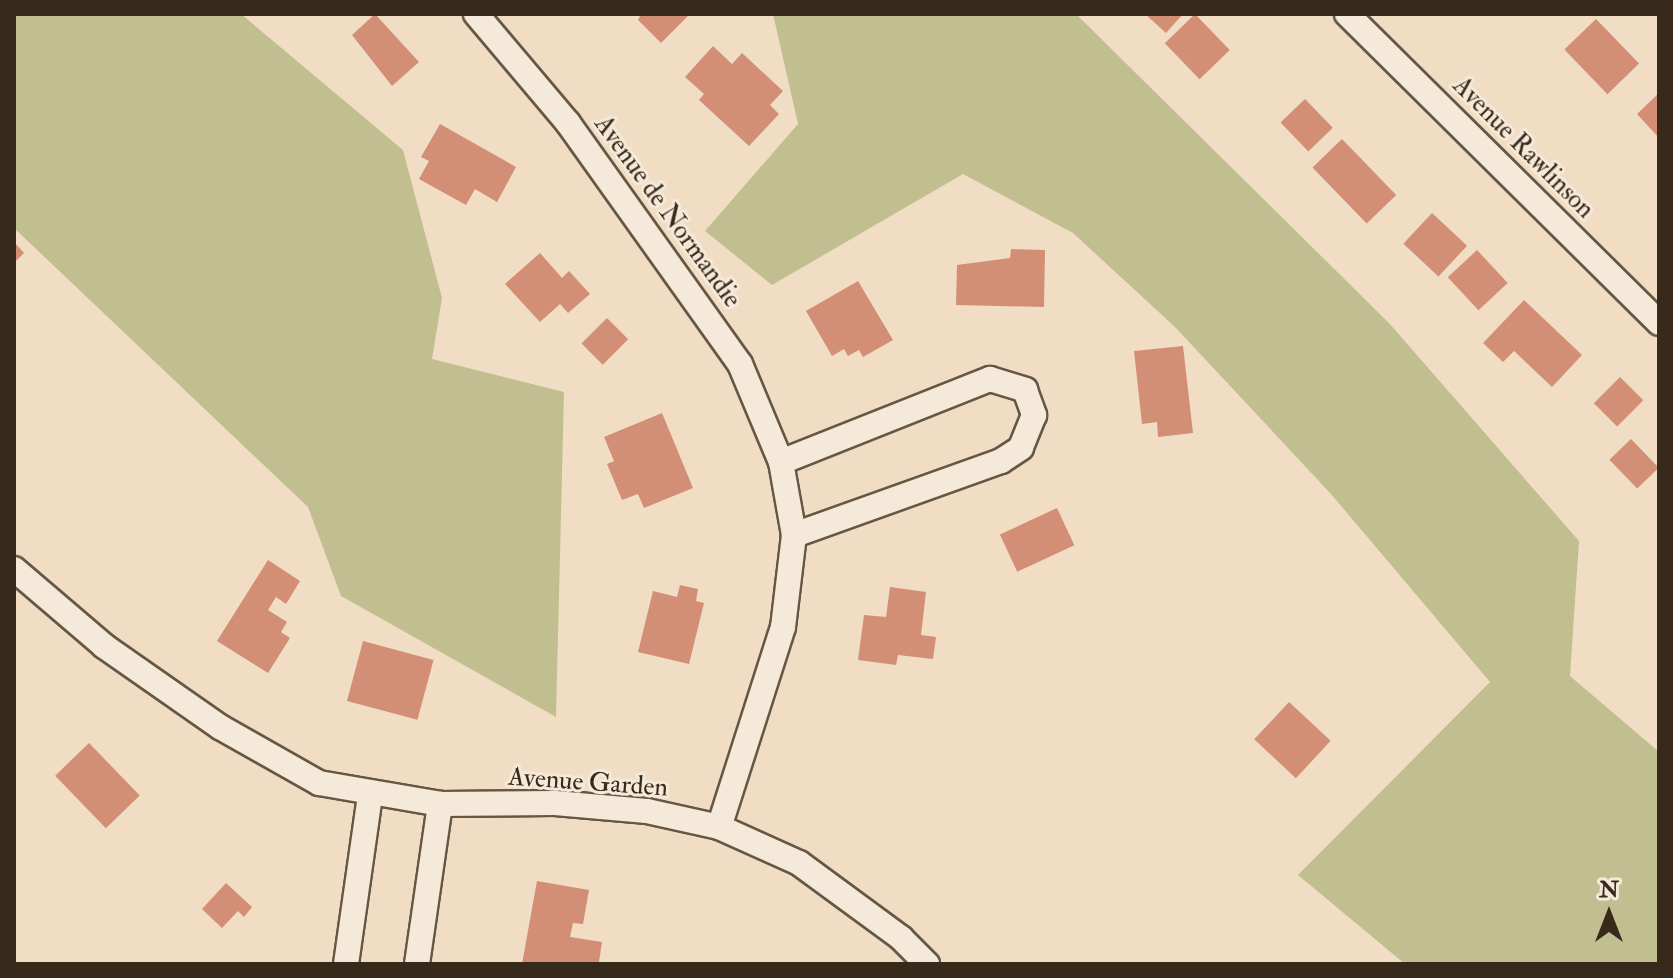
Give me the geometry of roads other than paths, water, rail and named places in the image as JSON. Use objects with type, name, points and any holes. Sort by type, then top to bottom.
[{"type":"street","name":"Avenue de Normandie","points":[[476,14],[568,123],[740,364],[781,462],[794,535],[783,627],[719,827]]},
{"type":"street","name":"Avenue Rawlinson","points":[[1347,14],[1659,323]]},
{"type":"street","points":[[781,462],[990,379],[1025,390],[1034,415],[1021,448],[1001,461],[794,535]]},
{"type":"street","name":"Avenue Garden","points":[[14,569],[104,646],[220,727],[319,783],[370,795],[440,804],[555,803],[647,811],[719,827],[799,863],[901,938],[927,964]]},
{"type":"street","points":[[346,964],[370,795]]},
{"type":"street","points":[[417,964],[440,804]]}]
